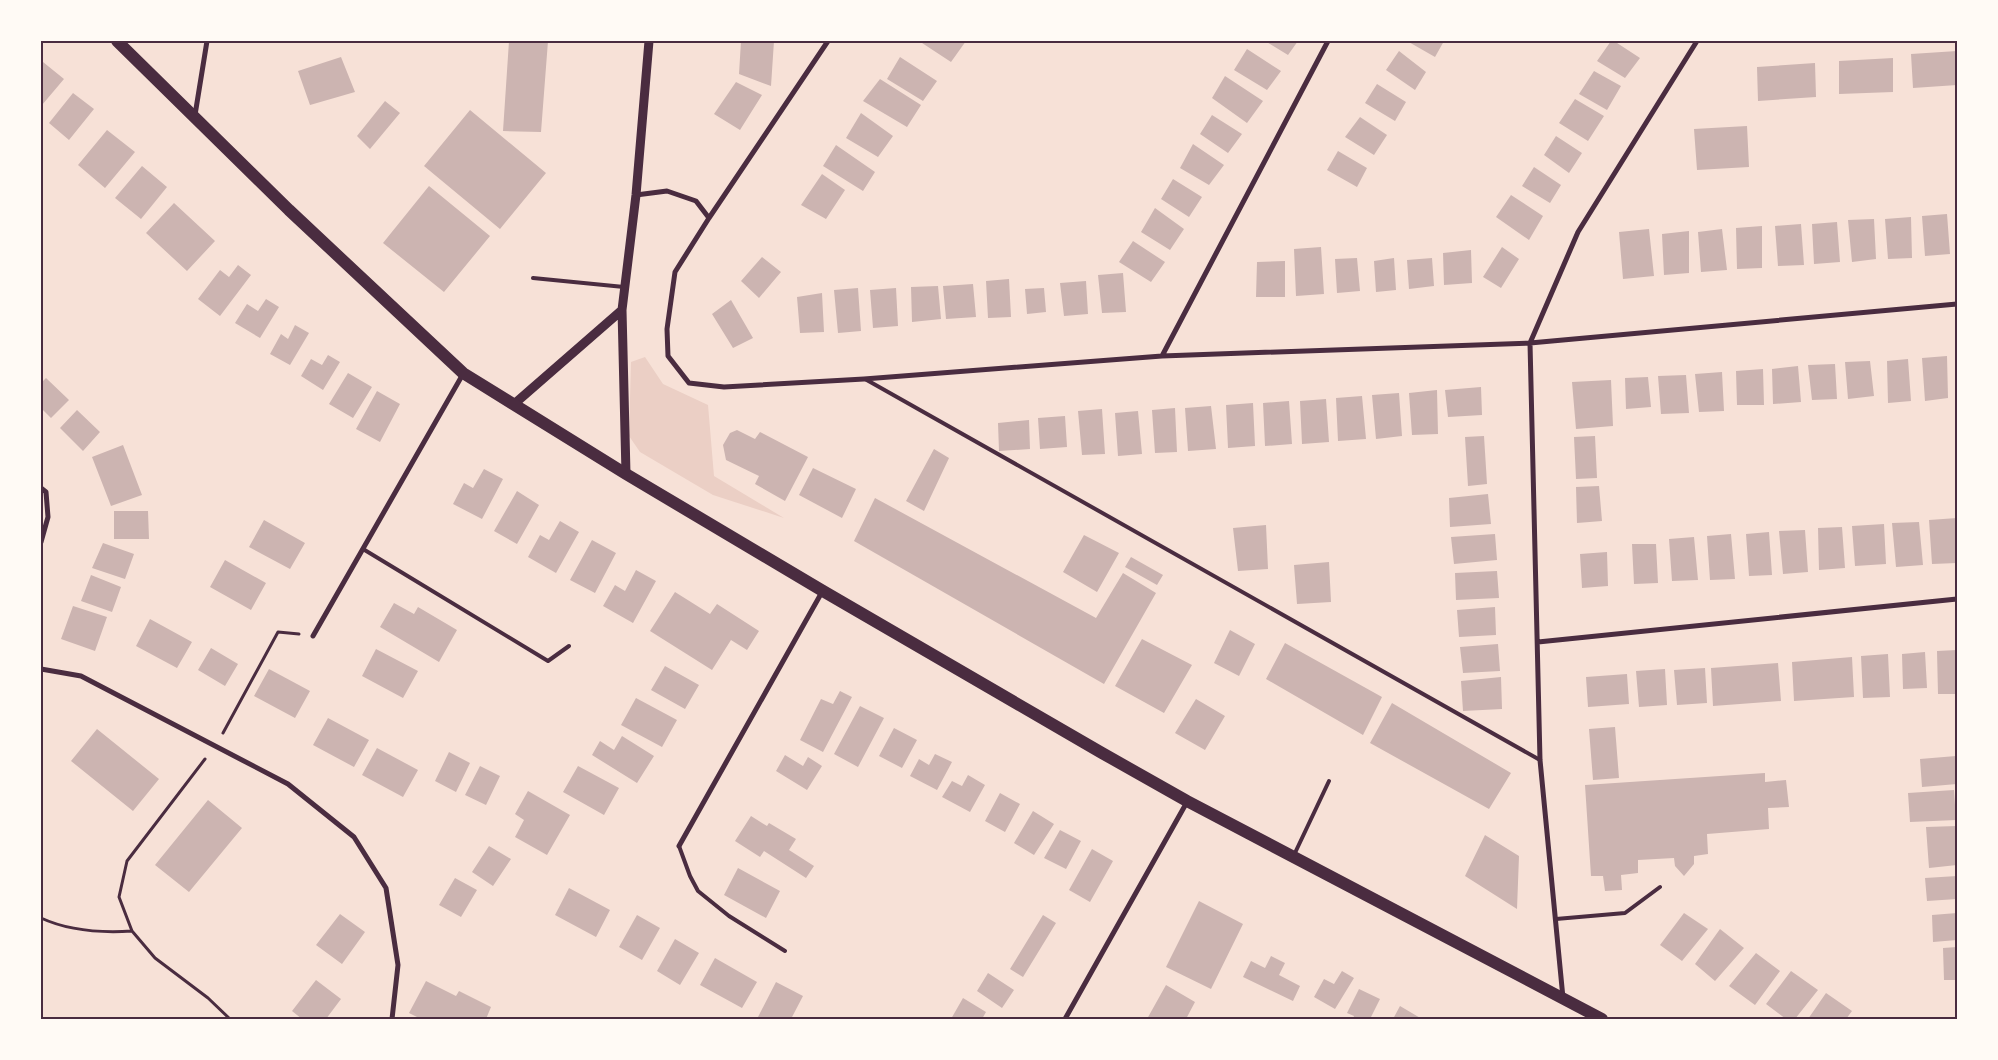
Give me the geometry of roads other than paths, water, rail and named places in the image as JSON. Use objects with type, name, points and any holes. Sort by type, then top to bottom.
[{"type":"main road","points":[[117,41],[330,249],[463,373],[626,474],[823,591],[1187,801],[1602,1019]]},
{"type":"main road","points":[[1563,998],[1595,1019]]},
{"type":"street","points":[[194,118],[207,41]]},
{"type":"street","points":[[626,474],[622,310],[636,195],[649,41]]},
{"type":"street","points":[[828,41],[709,218],[676,272],[667,329],[668,356],[689,383],[724,387],[864,379],[1162,356],[1530,344],[1957,304]]},
{"type":"street","points":[[1162,356],[1328,41]]},
{"type":"street","points":[[1563,998],[1540,760],[1530,344],[1578,232],[1697,41]]},
{"type":"street","points":[[636,195],[667,191],[696,201],[709,218]]},
{"type":"street","points":[[513,404],[622,310]]},
{"type":"street","points":[[313,636],[463,373]]},
{"type":"street","points":[[41,488],[46,492],[48,517],[41,542]]},
{"type":"street","points":[[679,846],[823,591]]},
{"type":"street","points":[[1538,642],[1957,600]]},
{"type":"street","points":[[41,669],[81,676],[288,784],[354,838],[386,888],[398,965],[392,1019]]},
{"type":"street","points":[[1065,1019],[1187,801]]},
{"type":"lane","points":[[532,278],[624,287]]},
{"type":"lane","points":[[864,379],[1540,760]]},
{"type":"lane","points":[[363,548],[548,661],[569,646]]},
{"type":"lane","points":[[1293,856],[1329,781]]},
{"type":"lane","points":[[679,846],[690,876],[698,891],[729,916],[785,951]]},
{"type":"lane","points":[[1556,919],[1625,913],[1660,887]]}]
